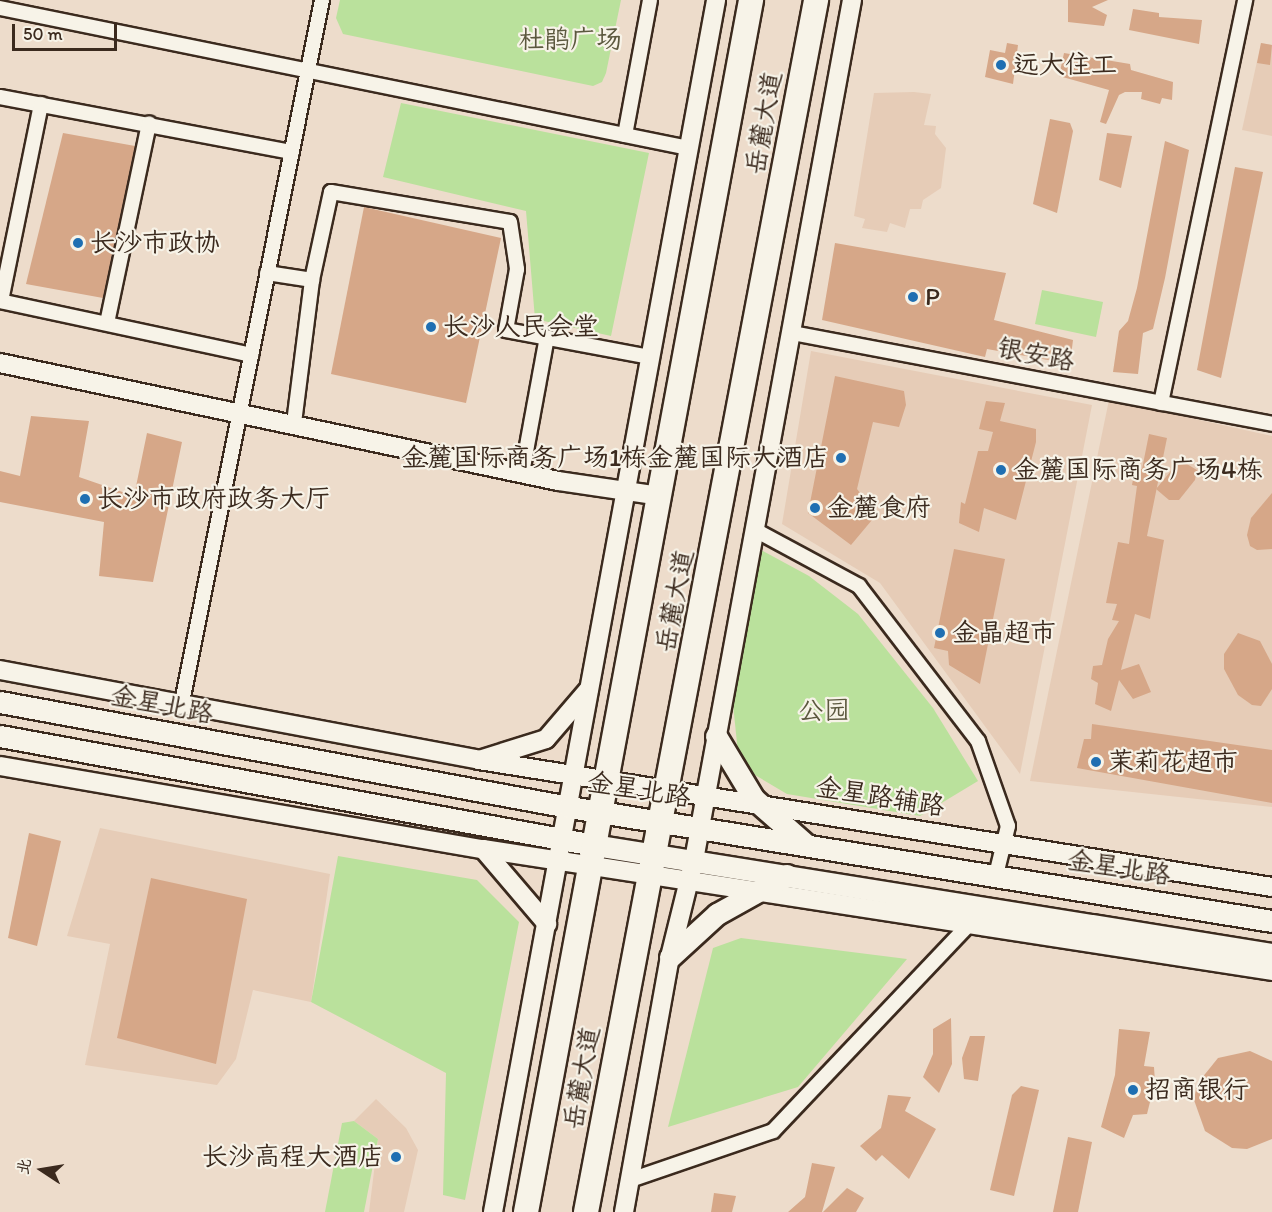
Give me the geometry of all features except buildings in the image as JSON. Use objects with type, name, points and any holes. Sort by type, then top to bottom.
[{"type":"highway","name":"岳麓大道","points":[[526,1212],[751,0]]},
{"type":"highway","name":"岳麓大道","points":[[586,1212],[650,865],[662,822],[816,0]]},
{"type":"main road","name":"金星北路","points":[[0,702],[569,807],[1272,921]]},
{"type":"main road","points":[[0,736],[564,840],[592,856],[650,865],[694,860],[1272,954]]},
{"type":"main road","points":[[716,736],[760,804],[804,844]]},
{"type":"main road","points":[[670,957],[717,914],[786,875]]},
{"type":"street","points":[[181,707],[322,0]]},
{"type":"street","points":[[625,135],[650,0]]},
{"type":"street","points":[[493,1212],[564,840],[625,491],[716,0]]},
{"type":"street","points":[[624,1212],[670,957],[694,860],[698,827],[792,333],[852,0]]},
{"type":"street","points":[[1161,403],[1245,0]]},
{"type":"street","points":[[0,8],[688,148]]},
{"type":"street","points":[[0,96],[292,152]]},
{"type":"street","points":[[40,104],[0,301],[251,355]]},
{"type":"street","points":[[107,323],[149,123]]},
{"type":"street","points":[[294,423],[312,280],[331,192],[510,222],[517,269],[506,330],[650,357]]},
{"type":"street","points":[[267,273],[312,280]]},
{"type":"street","name":"银安路","points":[[792,333],[1272,424]]},
{"type":"street","points":[[522,473],[547,337]]},
{"type":"street","points":[[0,363],[240,411],[522,473],[659,496]]},
{"type":"street","points":[[754,530],[859,586],[978,741],[1008,826],[996,875]]},
{"type":"street","name":"金星路辅路","points":[[0,670],[181,707],[479,760],[1004,842],[1272,887]]},
{"type":"street","points":[[479,760],[546,740],[590,688]]},
{"type":"street","points":[[0,766],[559,863],[592,856]]},
{"type":"street","points":[[483,849],[547,924]]},
{"type":"street","points":[[650,865],[689,882],[759,890],[1272,971]]},
{"type":"street","points":[[630,1180],[773,1131],[985,908]]},
{"type":"shaded area","points":[[1261,43],[1272,45],[1272,136],[1242,130]]},
{"type":"shaded area","points":[[874,93],[931,94],[924,125],[936,126],[935,134],[946,148],[941,188],[923,200],[921,209],[910,209],[905,228],[890,223],[887,232],[862,228],[865,219],[854,216]]},
{"type":"shaded area","points":[[811,351],[1092,405],[1020,774],[880,583],[782,524]]},
{"type":"shaded area","points":[[1109,400],[1272,436],[1272,807],[1030,781]]},
{"type":"shaded area","points":[[100,828],[330,874],[311,1002],[253,990],[236,1059],[217,1085],[85,1065],[110,944],[67,936]]},
{"type":"shaded area","points":[[376,1099],[406,1128],[418,1150],[404,1212],[369,1212],[378,1139],[354,1121]]},
{"type":"green space","name":"杜鹃广场","points":[[340,0],[621,0],[606,73],[602,82],[593,86],[343,34],[336,18]]},
{"type":"green space","points":[[401,103],[649,153],[611,336],[535,319],[526,211],[383,177]]},
{"type":"green space","points":[[1042,290],[1103,302],[1096,337],[1035,324]]},
{"type":"green space","name":"公园","points":[[761,550],[809,576],[858,614],[933,708],[978,781],[920,816],[787,794],[755,775],[738,753],[733,704]]},
{"type":"green space","points":[[338,856],[477,880],[519,922],[465,1200],[443,1195],[446,1073],[311,1002]]},
{"type":"green space","points":[[741,938],[907,959],[798,1087],[668,1127],[713,948]]},
{"type":"green space","points":[[354,1121],[378,1139],[364,1212],[325,1212],[342,1123]]},
{"type":"place","name":"远大住工","points":[[1001,65]]},
{"type":"place","name":"长沙市政协","points":[[78,243]]},
{"type":"place","name":"P","points":[[913,297]]},
{"type":"place","name":"长沙人民会堂","points":[[431,327]]},
{"type":"place","name":"金麓国际商务广场1栋金麓国际大酒店","points":[[841,458]]},
{"type":"place","name":"金麓国际商务广场4栋","points":[[1001,470]]},
{"type":"place","name":"长沙市政府政务大厅","points":[[85,499]]},
{"type":"place","name":"金麓食府","points":[[815,508]]},
{"type":"place","name":"金晶超市","points":[[940,633]]},
{"type":"place","name":"茉莉花超市","points":[[1096,762]]},
{"type":"place","name":"招商银行","points":[[1133,1090]]},
{"type":"place","name":"长沙高程大酒店","points":[[396,1157]]}]
